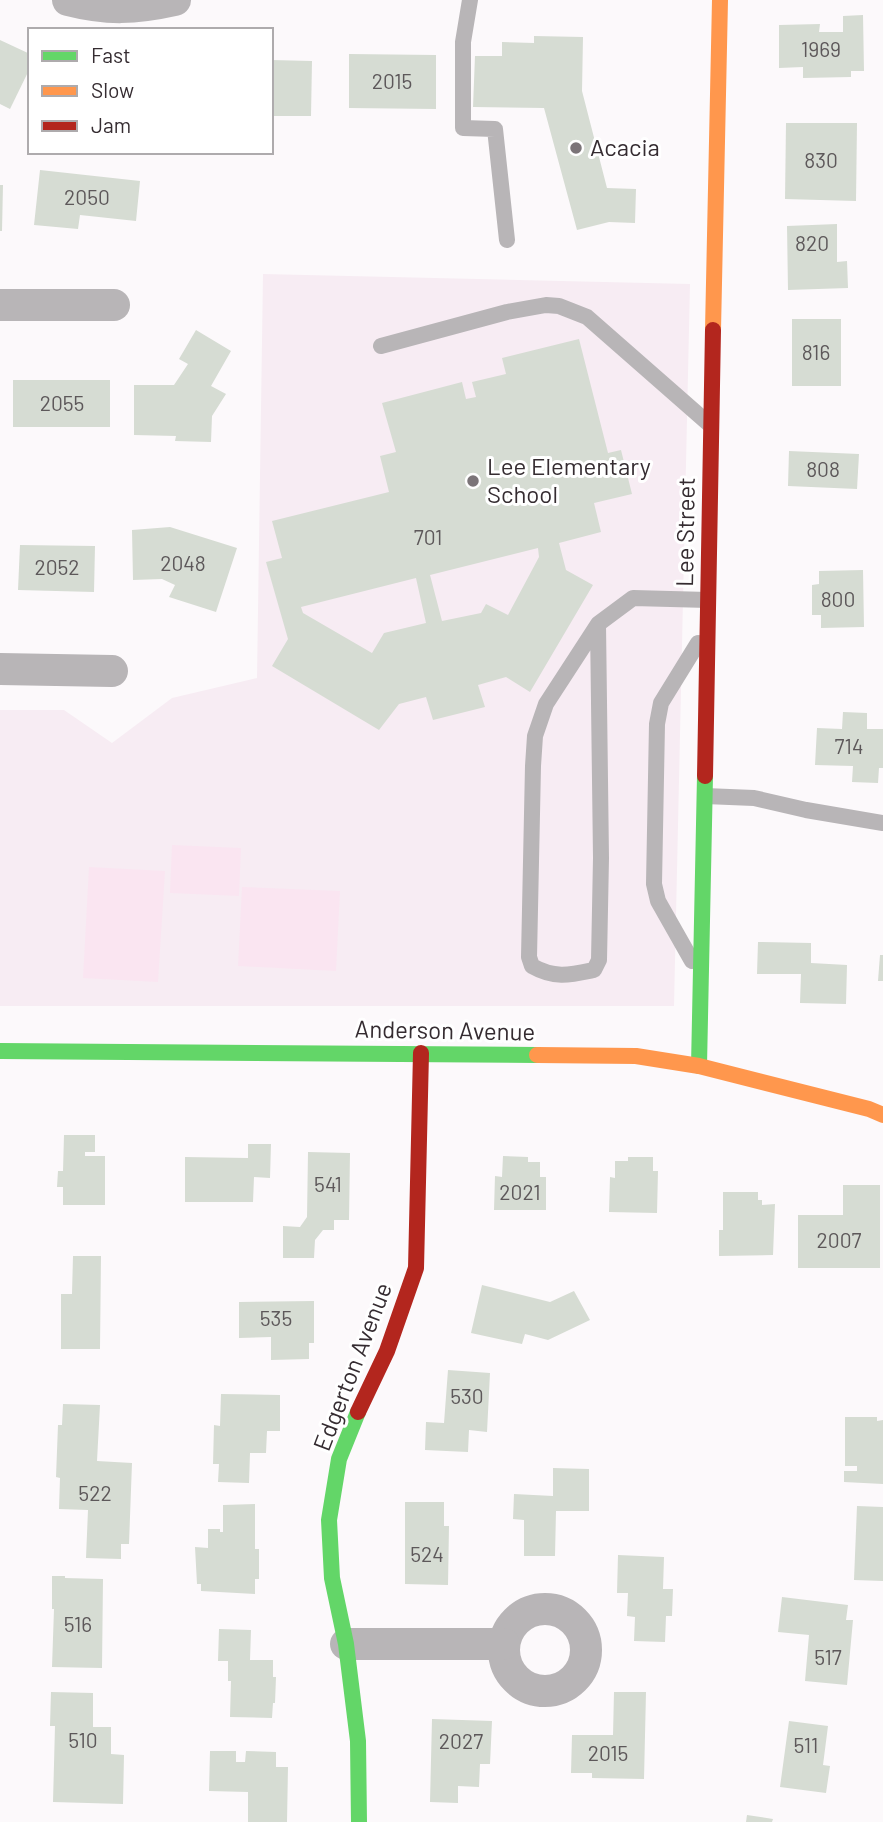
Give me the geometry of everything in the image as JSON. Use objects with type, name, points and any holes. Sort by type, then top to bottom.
[{"type":"street","points":[[68,0],[86,5],[138,9],[175,0]]},
{"type":"street","name":"Lee Street","points":[[699,1066],[720,0]]},
{"type":"street","points":[[0,305],[114,305]]},
{"type":"street","points":[[0,668],[112,670]]},
{"type":"street","name":"Anderson Avenue","points":[[0,1051],[636,1056],[699,1066],[869,1109],[883,1115]]},
{"type":"street","name":"Edgerton Avenue","points":[[359,1822],[358,1741],[346,1644],[332,1578],[329,1520],[339,1459],[365,1395],[387,1351],[416,1268],[421,1053]]},
{"type":"street","points":[[346,1644],[504,1644]]},
{"type":"lane","points":[[470,0],[463,42],[463,128],[495,128],[507,240]]},
{"type":"lane","points":[[381,346],[507,312],[546,305],[559,306],[587,317],[711,426]]},
{"type":"lane","points":[[598,624],[601,858],[599,960],[594,970],[563,975],[546,974],[532,966],[529,957],[535,736],[546,704],[598,624],[633,598],[708,600]]},
{"type":"lane","points":[[701,976],[658,901],[654,884],[657,724],[661,703],[707,629]]},
{"type":"lane","points":[[705,796],[754,798],[883,823]]},
{"type":"shaded area","name":"Lee Elementary School","points":[[263,274],[690,284],[674,1006],[0,1006],[0,710],[64,710],[112,743],[172,698],[257,678]]},
{"type":"shaded area","points":[[172,845],[241,848],[239,896],[170,893]]},
{"type":"shaded area","points":[[89,867],[165,871],[158,982],[83,978]]},
{"type":"shaded area","points":[[242,887],[340,891],[336,971],[238,966]]},
{"type":"building","points":[[863,15],[864,71],[851,71],[851,77],[803,78],[803,67],[779,68],[779,25],[820,24],[819,32],[843,32],[843,16]]},
{"type":"building","name":"Acacia","points":[[534,36],[583,37],[582,91],[607,188],[636,189],[635,223],[609,222],[577,230],[544,108],[473,107],[475,56],[502,56],[502,42],[534,43]]},
{"type":"building","points":[[0,40],[28,53],[28,72],[10,109],[0,104]]},
{"type":"building","points":[[349,54],[436,55],[436,109],[349,108]]},
{"type":"building","points":[[273,60],[312,61],[311,116],[273,116]]},
{"type":"building","points":[[786,123],[857,123],[856,201],[785,199]]},
{"type":"building","points":[[40,170],[140,181],[136,221],[80,215],[78,229],[34,225]]},
{"type":"building","points":[[0,185],[3,185],[2,231],[0,231]]},
{"type":"building","points":[[837,224],[837,262],[847,261],[848,288],[788,290],[787,226]]},
{"type":"building","points":[[792,319],[841,319],[841,386],[792,386]]},
{"type":"building","points":[[196,330],[231,351],[211,386],[226,394],[212,416],[211,442],[175,441],[176,436],[134,435],[134,385],[174,385],[188,364],[179,359]]},
{"type":"building","points":[[579,339],[608,453],[621,450],[632,494],[594,503],[601,532],[559,543],[566,570],[593,585],[530,692],[506,677],[478,685],[485,707],[433,720],[426,697],[399,704],[379,730],[272,666],[288,639],[266,562],[282,558],[272,521],[389,492],[380,456],[396,452],[382,403],[462,382],[466,399],[476,397],[472,382],[506,374],[502,358]],"holes":[[[538,548],[539,557],[508,615],[486,604],[481,613],[442,621],[430,575]],[[416,578],[426,623],[384,633],[372,653],[303,613],[301,607]]]},
{"type":"building","points":[[13,380],[110,380],[110,427],[13,427]]},
{"type":"building","points":[[789,451],[859,454],[857,489],[788,486]]},
{"type":"building","points":[[170,527],[237,548],[216,612],[169,597],[175,585],[162,579],[133,580],[132,530]]},
{"type":"building","points":[[20,545],[95,546],[94,592],[18,590]]},
{"type":"building","points":[[863,570],[864,627],[821,628],[821,615],[812,615],[812,585],[819,584],[819,571]]},
{"type":"building","points":[[843,712],[867,713],[867,729],[883,729],[883,768],[879,768],[878,783],[852,782],[853,766],[815,765],[817,728],[842,729]]},
{"type":"building","points":[[758,942],[811,943],[811,963],[847,965],[846,1004],[800,1003],[801,974],[757,974]]},
{"type":"building","points":[[880,955],[883,955],[883,981],[878,981]]},
{"type":"building","points":[[64,1135],[95,1135],[95,1152],[85,1152],[85,1156],[105,1156],[105,1205],[63,1205],[63,1187],[57,1187],[58,1171],[63,1171]]},
{"type":"building","points":[[248,1144],[271,1144],[270,1178],[254,1177],[253,1202],[185,1202],[185,1157],[248,1158]]},
{"type":"building","points":[[308,1152],[350,1153],[349,1220],[334,1220],[334,1230],[323,1230],[315,1240],[314,1258],[283,1258],[283,1226],[300,1227],[307,1217]]},
{"type":"building","points":[[503,1156],[528,1157],[528,1162],[540,1162],[540,1177],[546,1177],[546,1210],[494,1210],[495,1176],[502,1177]]},
{"type":"building","points":[[628,1157],[653,1157],[653,1171],[658,1171],[657,1213],[609,1212],[610,1177],[615,1178],[615,1161],[628,1161]]},
{"type":"building","points":[[843,1185],[880,1185],[880,1268],[798,1268],[798,1215],[843,1215]]},
{"type":"building","points":[[723,1192],[758,1192],[758,1200],[762,1200],[762,1205],[775,1204],[773,1255],[719,1256],[719,1230],[723,1230]]},
{"type":"building","points":[[73,1256],[101,1256],[100,1349],[61,1349],[61,1294],[72,1294]]},
{"type":"building","points":[[482,1285],[550,1302],[574,1291],[590,1320],[548,1340],[525,1334],[522,1344],[471,1333]]},
{"type":"building","points":[[314,1301],[314,1343],[309,1343],[309,1359],[271,1360],[271,1337],[239,1338],[239,1302]]},
{"type":"building","points":[[448,1370],[490,1373],[487,1432],[469,1430],[468,1452],[425,1450],[426,1422],[444,1423]]},
{"type":"building","points":[[221,1394],[280,1395],[280,1431],[267,1431],[266,1453],[250,1453],[249,1483],[218,1482],[219,1464],[213,1464],[214,1425],[220,1426]]},
{"type":"building","points":[[63,1404],[100,1405],[97,1461],[132,1463],[129,1544],[121,1544],[121,1559],[86,1558],[88,1510],[59,1509],[60,1478],[56,1477],[58,1425],[62,1425]]},
{"type":"building","points":[[845,1417],[877,1417],[877,1421],[883,1420],[883,1484],[844,1482],[844,1471],[857,1471],[857,1466],[845,1466]]},
{"type":"building","points":[[553,1468],[589,1469],[589,1511],[556,1511],[555,1556],[524,1556],[524,1520],[513,1519],[514,1494],[553,1496]]},
{"type":"building","points":[[405,1502],[444,1502],[444,1526],[449,1526],[448,1585],[405,1584]]},
{"type":"building","points":[[255,1504],[255,1549],[259,1549],[259,1579],[255,1579],[255,1594],[201,1591],[201,1584],[197,1584],[195,1547],[208,1548],[208,1529],[220,1529],[220,1532],[223,1532],[223,1505]]},
{"type":"building","points":[[857,1506],[883,1507],[883,1581],[854,1580]]},
{"type":"building","points":[[618,1555],[664,1557],[663,1589],[673,1589],[672,1616],[666,1616],[665,1642],[634,1641],[635,1617],[627,1616],[628,1593],[617,1593]]},
{"type":"building","points":[[52,1576],[103,1579],[102,1668],[52,1667]]},
{"type":"building","points":[[782,1597],[848,1605],[846,1620],[853,1620],[847,1685],[805,1681],[809,1635],[778,1632]]},
{"type":"building","points":[[219,1629],[251,1630],[250,1660],[273,1660],[273,1677],[276,1677],[272,1718],[230,1717],[231,1681],[228,1681],[228,1661],[218,1661]]},
{"type":"building","points":[[51,1692],[93,1693],[93,1727],[111,1727],[111,1754],[124,1755],[123,1804],[53,1802],[55,1726],[50,1726]]},
{"type":"building","points":[[614,1692],[646,1692],[644,1779],[592,1778],[592,1773],[571,1773],[572,1735],[613,1735]]},
{"type":"building","points":[[432,1719],[492,1721],[490,1764],[480,1764],[479,1787],[458,1786],[458,1803],[430,1802]]},
{"type":"building","points":[[789,1721],[828,1726],[823,1765],[830,1766],[826,1793],[780,1787]]},
{"type":"building","points":[[210,1751],[236,1751],[236,1762],[245,1762],[246,1751],[276,1752],[276,1767],[288,1767],[287,1822],[248,1822],[248,1792],[209,1791]]},
{"type":"building","points":[[747,1815],[773,1819],[772,1822],[746,1822]]},
{"type":"traffic: fast","points":[[699,1066],[705,776]]},
{"type":"traffic: fast","points":[[0,1051],[537,1055]]},
{"type":"traffic: fast","points":[[358,1412],[339,1459],[329,1520],[332,1578],[346,1644],[358,1741],[359,1822]]},
{"type":"traffic: slow","points":[[713,330],[720,0]]},
{"type":"traffic: slow","points":[[537,1055],[636,1056],[699,1066],[869,1109],[883,1115]]},
{"type":"traffic: jam","points":[[705,776],[713,330]]},
{"type":"traffic: jam","points":[[358,1412],[387,1351],[416,1268],[421,1053]]},
{"type":"place","name":"Acacia","points":[[576,148]]},
{"type":"place","name":"Lee Elementary School","points":[[473,481]]}]
